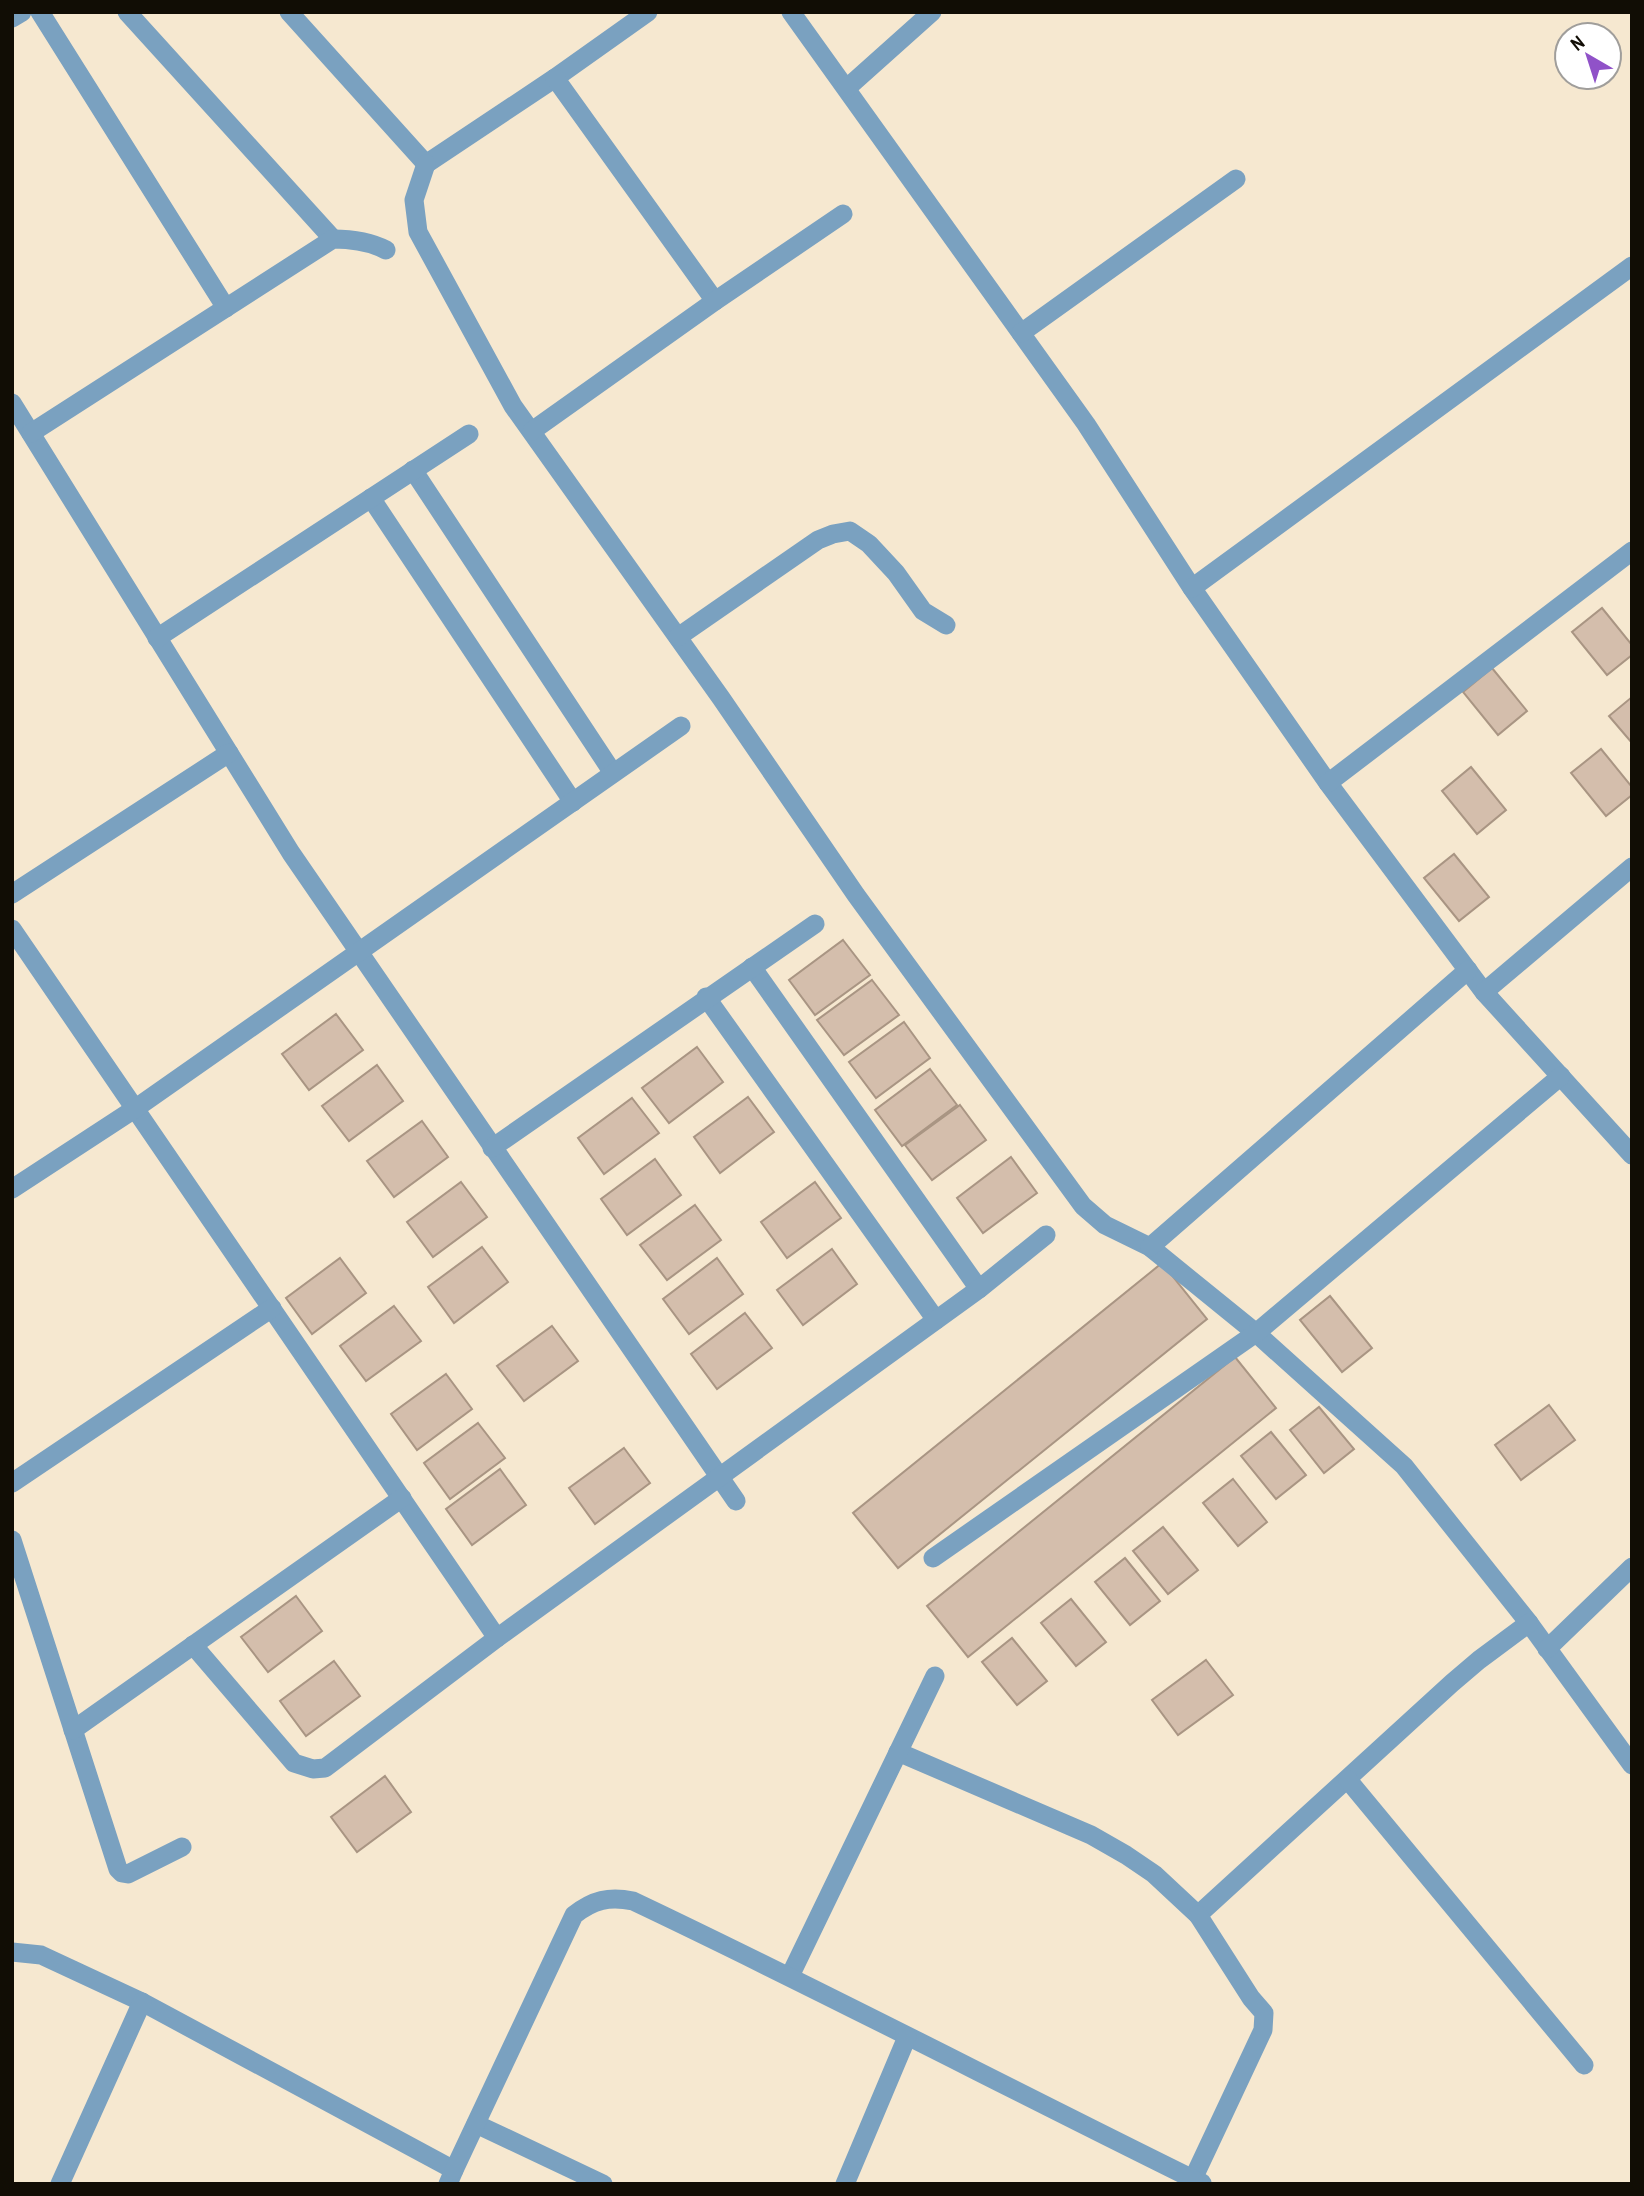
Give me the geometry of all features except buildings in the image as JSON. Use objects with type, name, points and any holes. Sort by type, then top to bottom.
[{"type":"street","points":[[12,18],[22,12]]},
{"type":"street","points":[[40,12],[226,307]]},
{"type":"street","points":[[127,12],[333,239]]},
{"type":"street","points":[[289,12],[426,164]]},
{"type":"street","points":[[648,12],[426,164],[414,200],[418,232],[513,406],[678,637],[856,895],[1083,1206],[1105,1225],[1150,1247],[1256,1333],[1404,1466],[1529,1623],[1632,1765]]},
{"type":"street","points":[[792,12],[1086,424],[1192,588],[1328,783],[1484,992],[1632,1155]]},
{"type":"street","points":[[847,88],[932,12]]},
{"type":"street","points":[[555,78],[715,301]]},
{"type":"street","points":[[1021,333],[1236,179]]},
{"type":"street","points":[[532,431],[843,214]]},
{"type":"street","points":[[31,433],[333,239],[373,243],[386,250]]},
{"type":"street","points":[[1192,588],[1632,266]]},
{"type":"street","points":[[12,403],[291,853],[736,1501]]},
{"type":"street","points":[[157,638],[469,434]]},
{"type":"street","points":[[413,470],[613,774]]},
{"type":"street","points":[[371,498],[573,802]]},
{"type":"street","points":[[678,637],[818,540],[850,531],[869,544],[896,573],[923,611],[946,625]]},
{"type":"street","points":[[1328,783],[1632,551]]},
{"type":"street","points":[[12,1189],[136,1108],[681,726]]},
{"type":"street","points":[[12,894],[229,753]]},
{"type":"street","points":[[1484,992],[1632,867]]},
{"type":"street","points":[[492,1147],[815,924]]},
{"type":"street","points":[[12,929],[497,1638]]},
{"type":"street","points":[[752,967],[979,1289]]},
{"type":"street","points":[[1150,1247],[1468,970]]},
{"type":"street","points":[[706,997],[936,1320]]},
{"type":"street","points":[[933,1558],[1256,1333],[1561,1076]]},
{"type":"street","points":[[193,1644],[294,1763],[313,1769],[325,1768],[497,1638],[979,1289],[1046,1235]]},
{"type":"street","points":[[12,1483],[272,1308]]},
{"type":"street","points":[[73,1730],[402,1498]]},
{"type":"street","points":[[12,1540],[118,1869],[128,1874],[182,1847]]},
{"type":"street","points":[[1548,1649],[1632,1567]]},
{"type":"street","points":[[1198,1915],[1479,1660],[1529,1623]]},
{"type":"street","points":[[790,1976],[935,1676]]},
{"type":"street","points":[[12,1952],[41,1955],[142,2003],[451,2177],[575,1915],[586,1906],[616,1897],[632,1901],[790,1976],[907,2038],[1196,2182],[1263,2029],[1264,2014],[1198,1915],[1154,1874],[1091,1835],[898,1752]]},
{"type":"street","points":[[1348,1780],[1584,2066]]},
{"type":"street","points":[[60,2184],[142,2003]]},
{"type":"street","points":[[845,2184],[907,2038]]},
{"type":"street","points":[[476,2124],[603,2184]]}]
